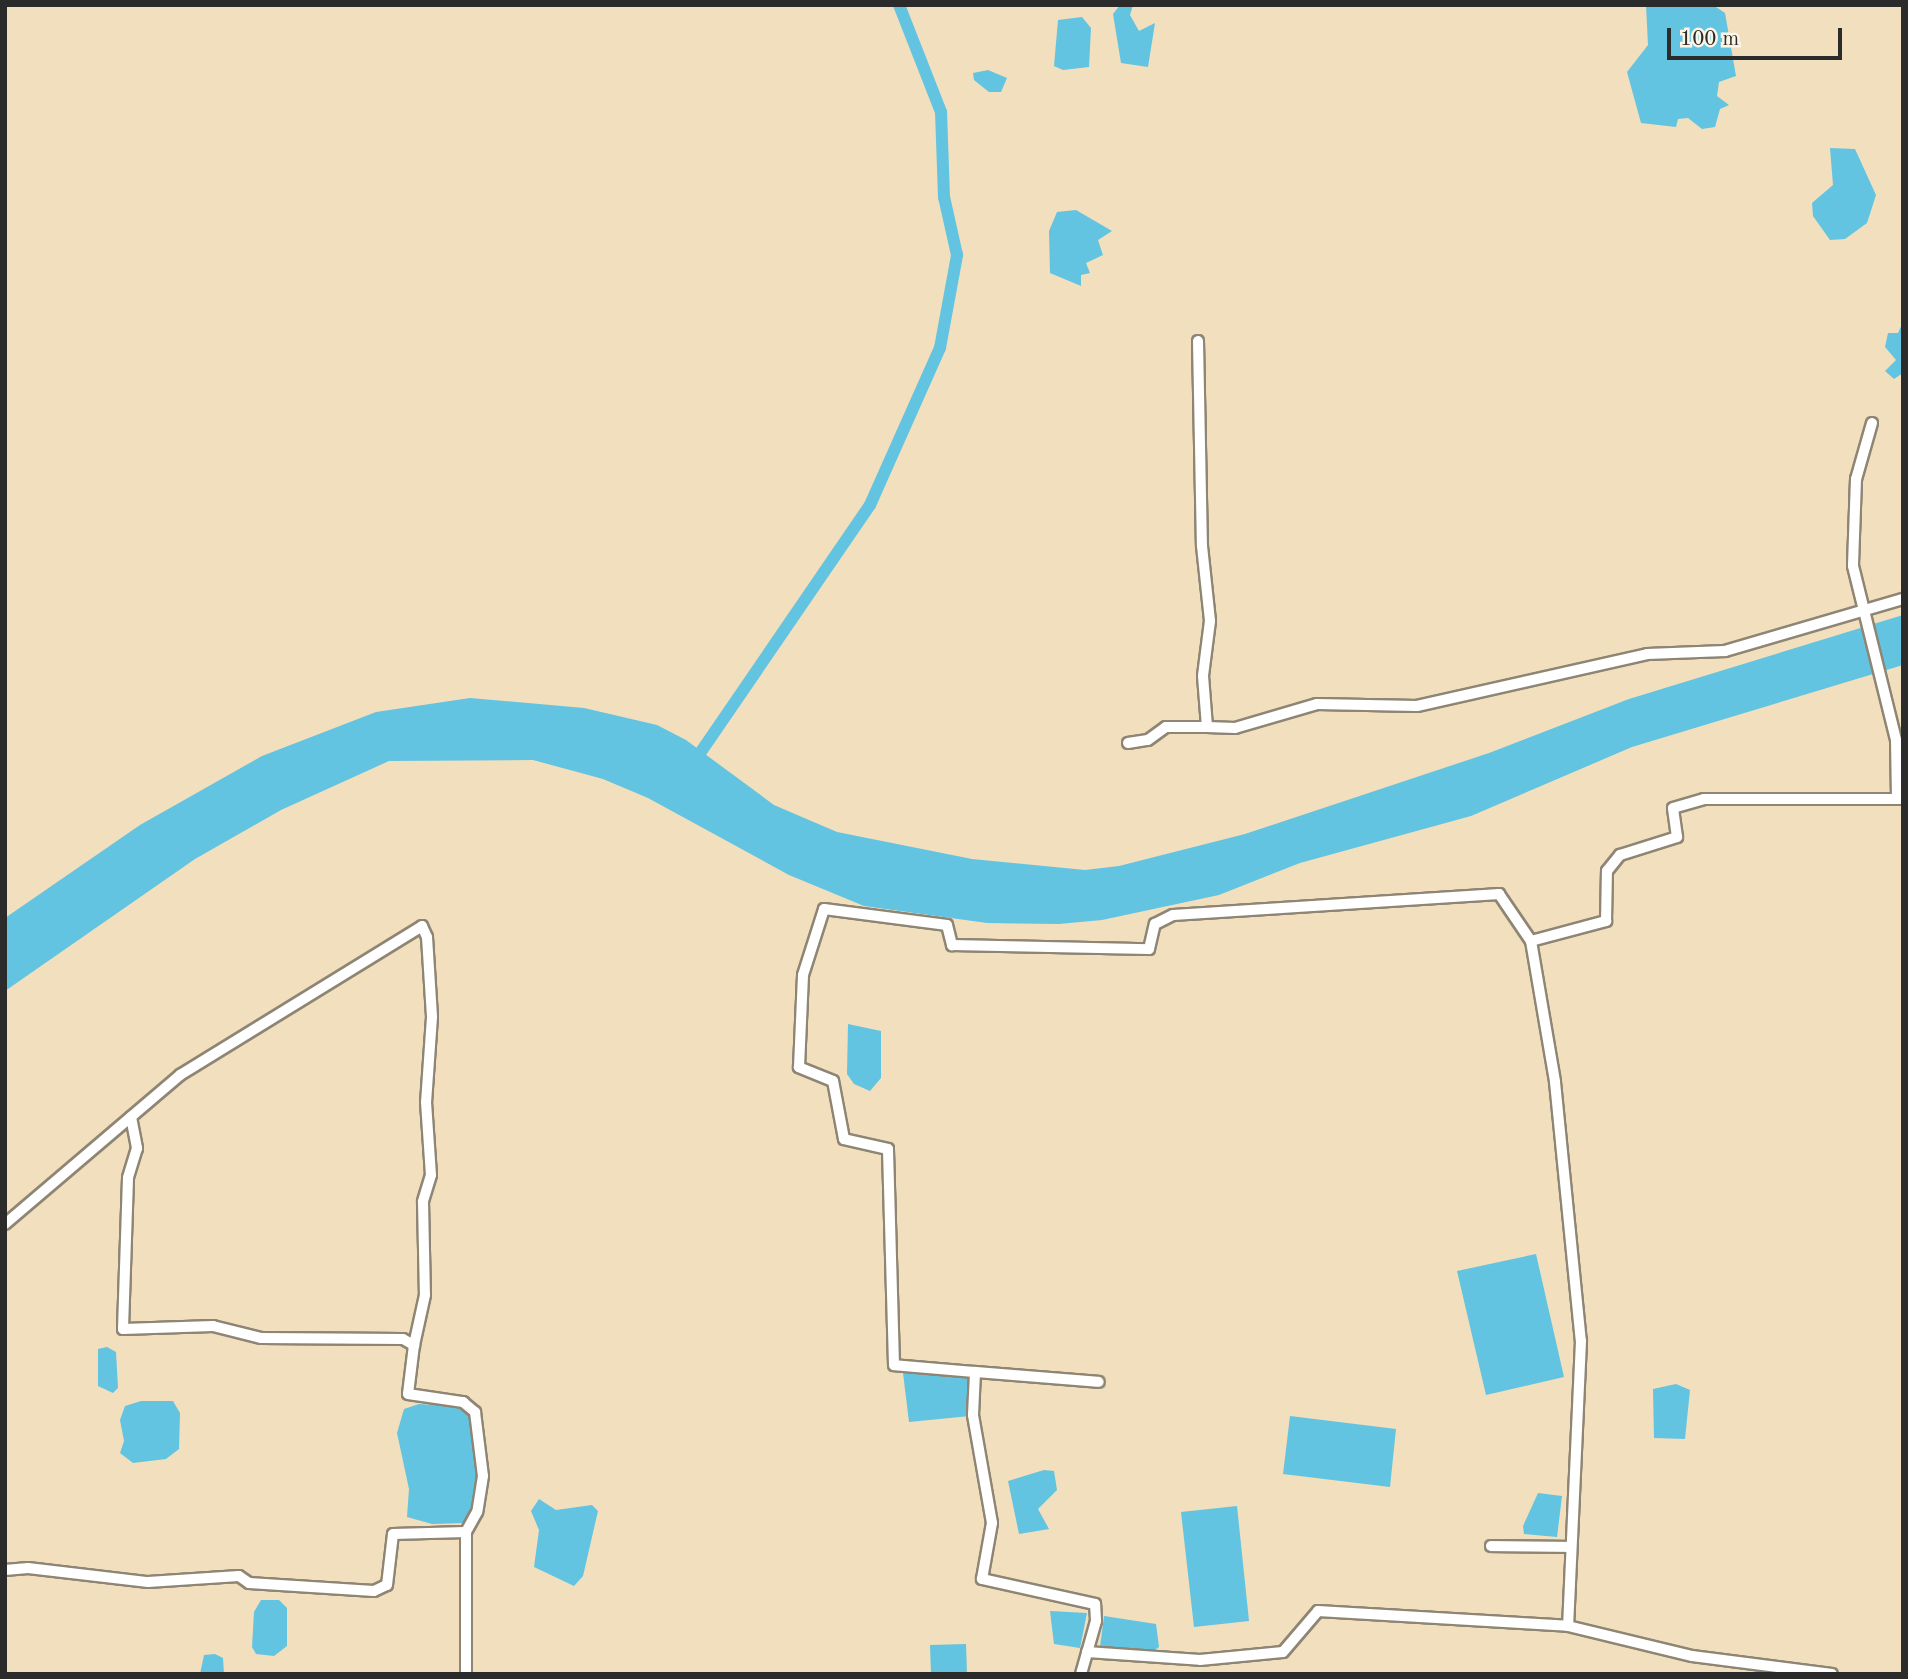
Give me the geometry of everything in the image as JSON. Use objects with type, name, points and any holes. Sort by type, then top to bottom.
[{"type":"street","points":[[1198,341],[1202,546],[1210,621],[1203,676],[1208,726]]},
{"type":"street","points":[[1531,941],[1606,921],[1607,871],[1620,855],[1677,837],[1672,808],[1704,799],[1900,799],[1896,740],[1853,566],[1856,479],[1872,424]]},
{"type":"street","points":[[1128,743],[1148,740],[1166,727],[1235,728],[1317,704],[1418,706],[1647,654],[1725,651],[1866,612],[1903,599]]},
{"type":"street","points":[[1098,1382],[894,1365],[888,1149],[844,1139],[833,1081],[799,1067],[803,975],[824,909],[947,925],[952,945],[1149,949],[1155,924],[1173,915],[1499,894],[1531,941],[1555,1082],[1581,1341],[1568,1626]]},
{"type":"street","points":[[5,1224],[189,1069],[422,926],[428,937],[432,1017],[426,1102],[431,1175],[423,1202],[425,1295],[414,1345],[408,1394],[463,1402],[475,1412],[483,1476],[477,1512],[466,1532],[466,1674]]},
{"type":"street","points":[[131,1116],[137,1148],[128,1178],[123,1329],[213,1326],[261,1338],[404,1339],[414,1345]]},
{"type":"street","points":[[975,1372],[973,1415],[992,1523],[982,1579],[1095,1604],[1096,1621],[1081,1674]]},
{"type":"street","points":[[5,1570],[28,1568],[148,1582],[239,1576],[249,1583],[374,1591],[387,1585],[393,1535],[466,1532]]},
{"type":"street","points":[[1491,1546],[1571,1548]]},
{"type":"street","points":[[1087,1652],[1200,1660],[1283,1653],[1318,1611],[1568,1626],[1692,1656],[1832,1674]]},
{"type":"water","points":[[1120,5],[1133,5],[1130,15],[1139,31],[1155,23],[1148,67],[1121,63],[1113,14]]},
{"type":"water","points":[[1646,5],[1713,5],[1725,13],[1736,76],[1719,82],[1717,96],[1729,105],[1720,109],[1715,127],[1702,129],[1688,118],[1678,119],[1676,127],[1641,123],[1627,72],[1648,45]]},
{"type":"water","points":[[1082,17],[1091,28],[1089,67],[1063,70],[1054,66],[1058,20]]},
{"type":"water","points":[[988,70],[1007,78],[1001,92],[989,92],[974,80],[973,73]]},
{"type":"water","points":[[1830,148],[1855,149],[1876,195],[1867,223],[1845,239],[1830,240],[1813,216],[1812,203],[1833,185]]},
{"type":"water","points":[[1076,210],[1112,231],[1098,240],[1103,255],[1086,263],[1090,273],[1081,275],[1081,286],[1050,273],[1049,231],[1057,212]]},
{"type":"water","points":[[1903,322],[1903,373],[1894,379],[1885,371],[1896,360],[1885,347],[1888,333],[1898,333]]},
{"type":"water","points":[[1903,615],[1903,665],[1632,747],[1471,816],[1300,863],[1219,895],[1102,920],[1059,924],[987,923],[864,906],[789,875],[648,798],[603,779],[533,760],[389,761],[281,810],[195,859],[5,991],[5,918],[140,825],[262,756],[376,712],[470,698],[584,708],[657,725],[686,740],[774,805],[837,832],[972,859],[1085,870],[1119,866],[1245,834],[1489,753],[1629,699]]},
{"type":"water","points":[[848,1024],[881,1031],[881,1078],[870,1091],[854,1084],[847,1074]]},
{"type":"water","points":[[1536,1254],[1564,1377],[1486,1395],[1457,1271]]},
{"type":"water","points":[[107,1347],[116,1352],[118,1388],[113,1393],[98,1386],[98,1349]]},
{"type":"water","points":[[903,1373],[969,1376],[970,1416],[909,1422]]},
{"type":"water","points":[[1676,1384],[1690,1390],[1685,1439],[1654,1438],[1653,1389]]},
{"type":"water","points":[[141,1401],[173,1401],[180,1413],[179,1449],[166,1459],[133,1463],[120,1453],[124,1441],[120,1420],[125,1406]]},
{"type":"water","points":[[419,1404],[466,1407],[475,1430],[478,1497],[466,1523],[432,1524],[407,1517],[409,1489],[397,1433],[404,1409]]},
{"type":"water","points":[[1290,1416],[1396,1429],[1390,1487],[1283,1474]]},
{"type":"water","points":[[1044,1470],[1054,1471],[1057,1490],[1038,1509],[1049,1529],[1019,1534],[1008,1481]]},
{"type":"water","points":[[1538,1493],[1562,1496],[1557,1537],[1524,1534],[1523,1526]]},
{"type":"water","points":[[539,1499],[556,1510],[592,1505],[598,1511],[583,1576],[574,1586],[534,1567],[539,1530],[531,1511]]},
{"type":"water","points":[[1237,1506],[1249,1621],[1194,1627],[1181,1512]]},
{"type":"water","points":[[261,1600],[279,1600],[287,1608],[287,1646],[274,1656],[256,1654],[252,1647],[254,1612]]},
{"type":"water","points":[[1050,1611],[1087,1613],[1080,1648],[1054,1644]]},
{"type":"water","points":[[1104,1616],[1156,1624],[1159,1647],[1149,1654],[1100,1647]]},
{"type":"water","points":[[966,1644],[967,1674],[931,1674],[930,1645]]},
{"type":"water","points":[[215,1654],[223,1658],[224,1674],[200,1674],[204,1655]]},
{"type":"waterway","points":[[694,762],[870,505],[940,348],[957,255],[944,197],[941,112],[899,5]]}]
